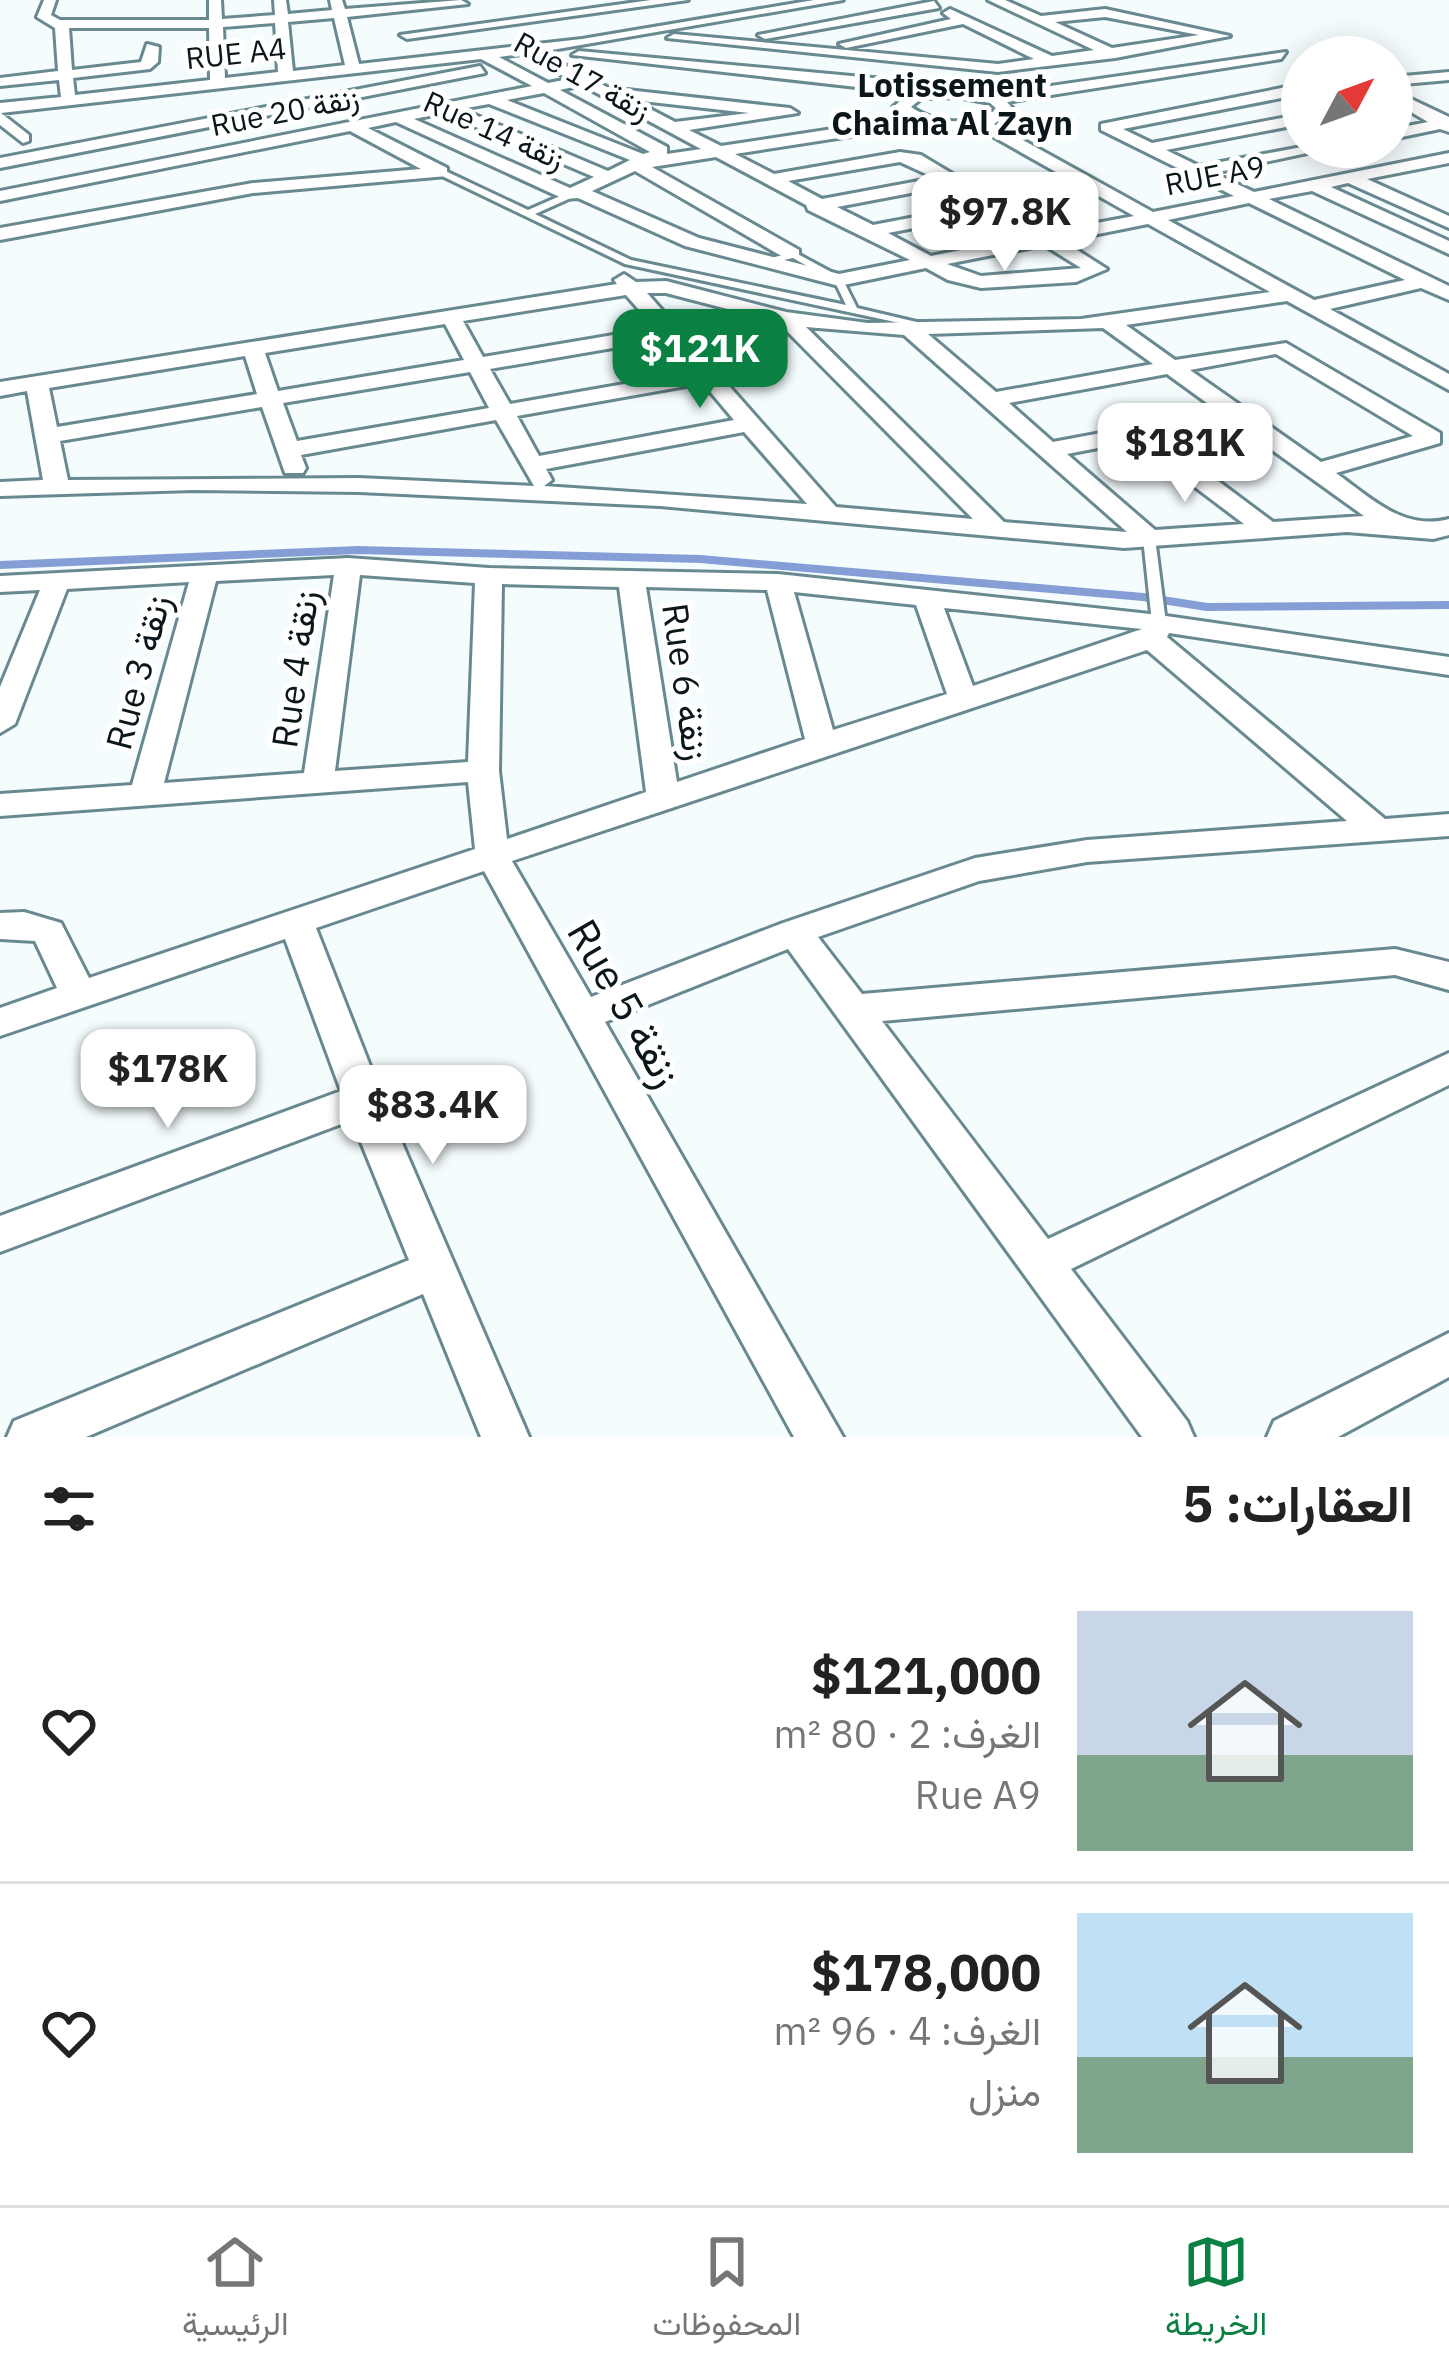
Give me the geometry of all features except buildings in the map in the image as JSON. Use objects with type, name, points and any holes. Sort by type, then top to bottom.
[{"type":"street","points":[[50,0],[44,17],[59,24],[219,23],[338,7],[554,0]]},
{"type":"street","points":[[215,0],[218,83]]},
{"type":"street","points":[[280,0],[286,75]]},
{"type":"street","points":[[622,0],[681,26]]},
{"type":"street","points":[[407,35],[682,0]]},
{"type":"street","points":[[528,48],[837,0]]},
{"type":"street","points":[[994,0],[1115,54]]},
{"type":"street","points":[[724,43],[928,2],[1054,62]]},
{"type":"street","points":[[394,5],[418,59]]},
{"type":"street","points":[[461,6],[478,51]]},
{"type":"street","points":[[190,105],[346,71],[338,7]]},
{"type":"street","points":[[1039,20],[1105,13],[1223,36],[1281,55]]},
{"type":"street","points":[[811,51],[964,20]]},
{"type":"street","points":[[1075,35],[1165,23]]},
{"type":"street","points":[[59,24],[65,105]]},
{"type":"street","points":[[638,34],[998,68],[1223,36]]},
{"type":"street","points":[[978,41],[1001,38]]},
{"type":"street","points":[[883,57],[954,45]]},
{"type":"street","points":[[0,82],[145,66],[151,62],[152,47]]},
{"type":"street","points":[[528,48],[884,83],[995,99],[1281,55]]},
{"type":"street","points":[[528,48],[814,206],[927,262],[981,282],[1076,276],[1097,269],[924,162],[900,157],[767,180]]},
{"type":"street","name":"RUE A4","points":[[0,113],[171,88],[528,48]]},
{"type":"street","name":"Rue 17 زنقة","points":[[478,51],[661,151]]},
{"type":"street","points":[[1413,66],[1449,64]]},
{"type":"street","points":[[374,65],[450,107],[608,177]]},
{"type":"street","points":[[0,163],[504,65]]},
{"type":"street","points":[[923,120],[904,112],[902,102],[937,92],[961,65]]},
{"type":"street","name":"Rue 14 زنقة","points":[[346,71],[404,116],[574,192]]},
{"type":"street","points":[[457,74],[497,98],[638,163],[791,254]]},
{"type":"street","points":[[1413,79],[1449,76]]},
{"type":"street","name":"Rue 20 زنقة","points":[[0,196],[144,167],[232,171],[260,144],[581,81]]},
{"type":"street","points":[[171,88],[190,105],[260,144],[312,181]]},
{"type":"street","points":[[1281,92],[1107,125],[1449,294]]},
{"type":"street","points":[[607,93],[803,113],[849,134]]},
{"type":"street","points":[[638,163],[923,120],[980,123],[1003,115],[1003,104],[995,99]]},
{"type":"street","points":[[322,100],[441,172]]},
{"type":"street","points":[[1413,102],[1449,104]]},
{"type":"street","points":[[1222,104],[1281,131]]},
{"type":"street","points":[[1413,107],[1447,124]]},
{"type":"street","points":[[267,110],[355,164],[441,172]]},
{"type":"street","points":[[0,113],[23,138]]},
{"type":"street","points":[[574,192],[661,151],[681,132],[803,113]]},
{"type":"street","points":[[980,123],[1449,383]]},
{"type":"street","points":[[1148,148],[1281,123]]},
{"type":"street","points":[[1413,130],[1447,124]]},
{"type":"street","points":[[86,126],[185,198]]},
{"type":"street","points":[[0,143],[44,134]]},
{"type":"street","points":[[49,154],[80,181]]},
{"type":"street","points":[[1197,171],[1281,155]]},
{"type":"street","name":"RUE A9","points":[[574,192],[692,242],[839,280],[1449,158]]},
{"type":"street","points":[[3,230],[185,198],[232,171],[312,181],[355,164]]},
{"type":"street","points":[[1368,168],[1380,173]]},
{"type":"street","points":[[814,206],[952,180]]},
{"type":"street","points":[[1354,180],[1449,223]]},
{"type":"street","points":[[1318,187],[1449,248]]},
{"type":"street","points":[[867,232],[995,207]]},
{"type":"street","points":[[1310,307],[1449,276]]},
{"type":"street","points":[[0,389],[451,317],[624,280],[666,286],[784,318],[910,329],[1107,321],[1288,295]]},
{"type":"street","points":[[624,280],[827,513]]},
{"type":"street","points":[[451,317],[548,494]]},
{"type":"street","points":[[784,318],[994,527]]},
{"type":"street","points":[[1107,321],[1391,524]]},
{"type":"street","points":[[910,329],[1149,538]]},
{"type":"street","points":[[47,436],[670,332]]},
{"type":"street","points":[[991,400],[1280,347],[1432,438],[1317,471]]},
{"type":"street","points":[[254,349],[300,484]]},
{"type":"street","points":[[288,450],[708,376]]},
{"type":"street","points":[[37,383],[57,488]]},
{"type":"street","points":[[1048,450],[1237,414]]},
{"type":"street","points":[[532,465],[749,424]]},
{"type":"street","points":[[1139,433],[1267,529]]},
{"type":"street","points":[[0,489],[193,482],[548,494],[1149,538],[1391,524],[1433,531],[1449,526]]},
{"type":"street","points":[[0,584],[348,566],[489,576],[778,582],[926,596],[1155,631],[1449,666]]},
{"type":"street","name":"Rue 4 زنقة","points":[[318,782],[348,566]]},
{"type":"street","name":"Rue 3 زنقة","points":[[146,793],[205,571]]},
{"type":"street","name":"Rue 5 زنقة","points":[[489,576],[483,771],[492,855],[819,1437]]},
{"type":"street","name":"Rue 6 زنقة","points":[[631,579],[662,797]]},
{"type":"street","points":[[0,724],[57,580]]},
{"type":"street","points":[[778,582],[822,744]]},
{"type":"street","points":[[926,596],[964,700]]},
{"type":"street","points":[[0,1022],[662,797],[964,700],[1155,631]]},
{"type":"street","points":[[1155,631],[1374,827]]},
{"type":"street","points":[[0,805],[483,771]]},
{"type":"street","points":[[581,1016],[794,932],[1004,864],[1087,851],[1449,825]]},
{"type":"street","points":[[297,923],[363,1099],[505,1437]]},
{"type":"street","points":[[0,926],[24,925],[49,932],[79,996]]},
{"type":"street","points":[[794,932],[1170,1437]]},
{"type":"street","points":[[854,1009],[1395,962],[1419,964],[1449,977]]},
{"type":"street","points":[[1040,1263],[1449,1069]]},
{"type":"street","points":[[0,1234],[363,1099]]},
{"type":"street","points":[[31,1437],[434,1270]]},
{"type":"street","points":[[1291,1437],[1449,1354]]},
{"type":"lane","points":[[441,172],[628,262],[940,329]]},
{"type":"lane","points":[[529,213],[574,192]]},
{"type":"lane","points":[[761,262],[791,254],[839,280],[852,308]]},
{"type":"lane","points":[[1149,538],[1155,631]]},
{"type":"waterway","points":[[0,565],[358,550],[700,559],[1143,597],[1207,607],[1449,605]]},
{"type":"district","name":"Lotissement Chaima Al Zayn","points":[[952,104]]}]
